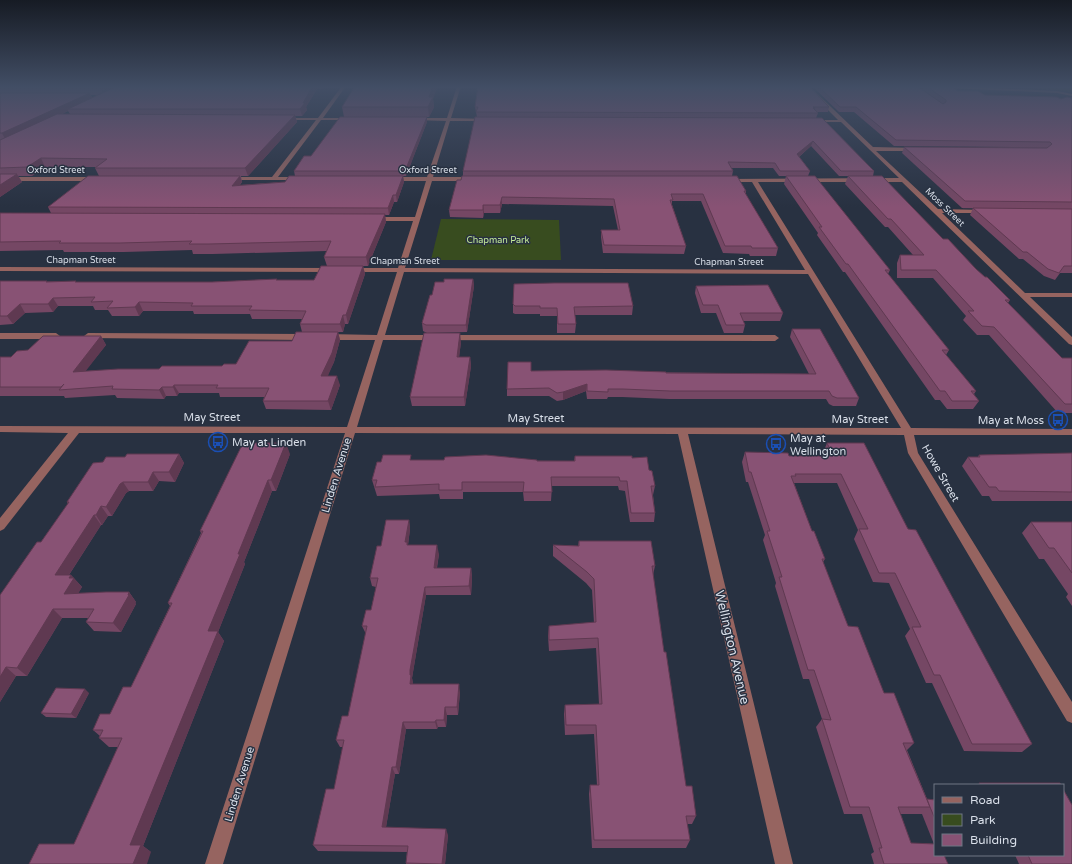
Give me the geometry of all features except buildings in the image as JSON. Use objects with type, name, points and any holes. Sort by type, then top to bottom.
[{"type":"street","points":[[274,179],[314,126]]},
{"type":"street","name":"Linden Avenue","points":[[214,864],[350,429],[402,271],[446,126]]},
{"type":"street","name":"Moss Street","points":[[848,126],[1072,342]]},
{"type":"street","points":[[872,149],[919,149]]},
{"type":"street","name":"Oxford Street","points":[[0,178],[108,179]]},
{"type":"street","points":[[218,179],[304,179]]},
{"type":"street","name":"Oxford Street","points":[[382,179],[478,179]]},
{"type":"street","points":[[722,180],[903,180]]},
{"type":"street","name":"Howe Street","points":[[754,180],[908,431],[913,453],[1072,716]]},
{"type":"street","points":[[936,211],[989,212]]},
{"type":"street","points":[[363,219],[418,219]]},
{"type":"street","name":"Chapman Street","points":[[0,270],[810,272]]},
{"type":"street","points":[[1024,295],[1072,295]]},
{"type":"street","points":[[0,336],[63,336]]},
{"type":"street","points":[[78,336],[775,338]]},
{"type":"street","name":"May Street","points":[[0,429],[1072,432]]},
{"type":"street","points":[[0,526],[76,429]]},
{"type":"street","name":"Wellington Avenue","points":[[682,430],[784,864]]},
{"type":"green space","name":"Chapman Park","points":[[441,219],[559,220],[561,260],[431,260]]},
{"type":"place","name":"May at Moss","points":[[1058,420]]},
{"type":"place","name":"May at Linden","points":[[218,442]]},
{"type":"place","name":"May at Wellington","points":[[776,444]]}]
